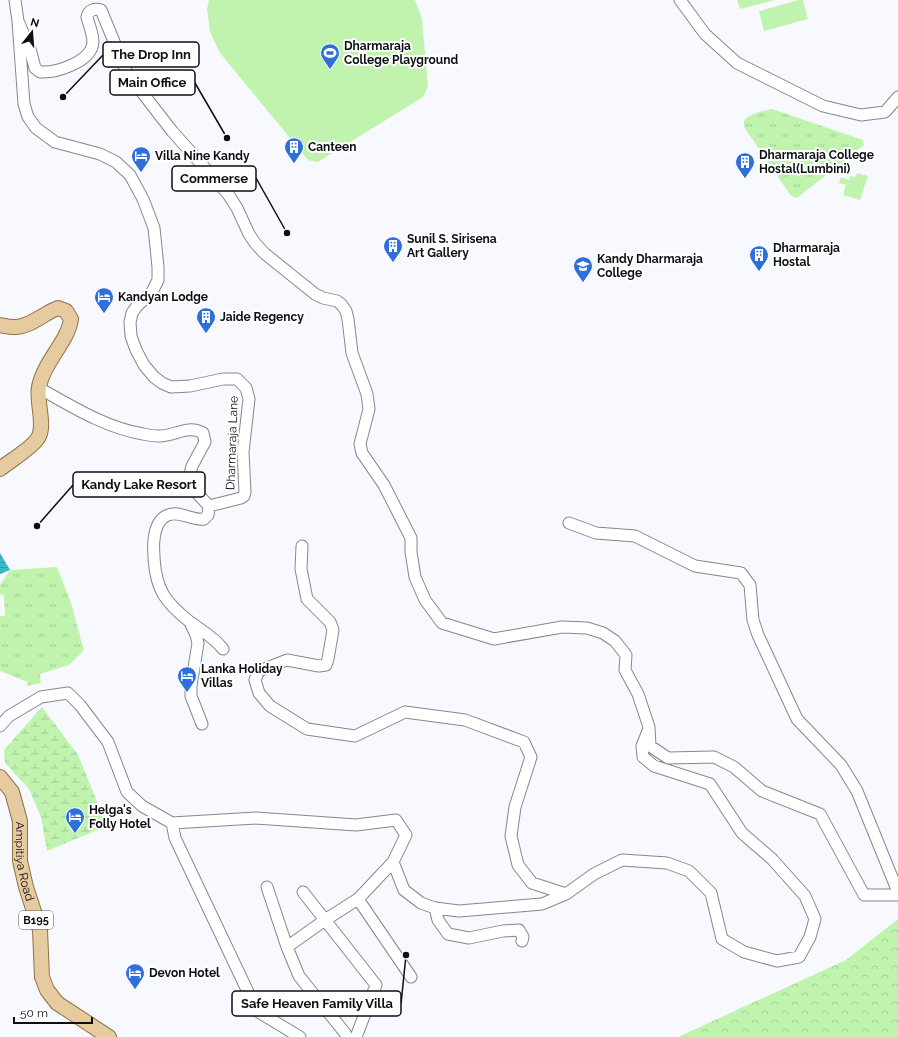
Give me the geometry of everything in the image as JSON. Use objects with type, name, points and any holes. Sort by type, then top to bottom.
[{"type":"main road","points":[[0,325],[16,327],[28,324],[58,308],[66,311],[71,319],[70,329],[42,374],[38,403],[42,426],[39,438],[0,469]]},
{"type":"main road","name":"Ampitiya Road","points":[[0,777],[12,792],[20,821],[20,861],[26,887],[40,930],[42,977],[46,990],[57,1003],[103,1035]]},
{"type":"street","points":[[15,0],[18,21],[30,49],[35,68],[40,72],[46,73],[76,64],[83,60],[89,52],[93,42],[87,14],[90,11],[97,9],[101,10],[127,73],[172,131],[228,194],[238,208],[249,234],[255,243],[264,253],[315,294],[323,298],[337,301],[346,311],[352,353],[367,394],[369,408],[360,444],[362,453],[384,485],[411,538],[411,552],[415,577],[425,600],[442,623],[494,639],[562,627],[587,628],[603,633],[615,641],[626,655],[625,670],[638,694],[649,727],[650,746],[668,758],[714,757],[734,767],[762,791],[820,814],[864,896],[898,893],[857,791],[841,765],[797,719],[758,635],[753,620],[750,585],[741,573],[695,566],[635,536],[596,532],[569,523]]},
{"type":"street","points":[[680,0],[706,34],[737,63],[823,106],[861,115],[885,112],[898,98]]},
{"type":"street","name":"Dharmaraja Lane","points":[[18,21],[24,104],[28,117],[36,128],[54,142],[100,154],[116,162],[130,175],[143,200],[154,228],[158,280],[152,292],[137,306],[132,313],[130,322],[131,336],[144,365],[154,377],[171,387],[190,386],[223,379],[237,380],[246,388],[249,399],[243,452],[244,496],[209,506]]},
{"type":"street","points":[[39,388],[82,412],[129,431],[159,437],[196,429],[203,433],[205,442],[192,466],[189,478],[194,489],[209,506],[208,514],[204,519],[197,520],[176,513],[168,515],[160,520],[156,526],[153,542],[155,570],[158,584],[165,597],[190,621],[207,633],[223,649]]},
{"type":"street","points":[[302,546],[301,569],[307,600],[330,622],[333,630],[328,659],[326,665],[319,666],[287,660],[259,671],[255,680],[259,693],[270,706],[307,729],[355,736],[405,712],[465,720],[524,742],[531,757],[515,807],[511,836],[518,865],[532,883],[566,894]]},
{"type":"street","points":[[190,621],[198,643],[191,686],[191,696],[202,724]]},
{"type":"street","points":[[0,726],[9,716],[41,697],[68,693],[80,705],[108,742],[127,792],[142,806],[172,823],[256,818],[356,825],[396,820],[406,835],[394,862],[358,899],[287,947]]},
{"type":"street","points":[[394,862],[404,890],[421,903],[435,908],[459,911],[542,904],[566,894],[594,874],[622,860],[667,863],[689,871],[711,893],[722,939],[744,952],[778,961],[799,957],[810,938],[815,920],[805,896],[772,859],[742,833],[710,784],[654,766],[643,756],[642,746],[649,727]]},
{"type":"street","points":[[172,823],[175,838],[257,1011],[300,1037]]},
{"type":"street","points":[[267,887],[287,947],[299,976],[347,1037]]},
{"type":"street","points":[[303,892],[376,985],[356,1037]]},
{"type":"street","points":[[358,899],[411,977]]},
{"type":"street","points":[[435,908],[438,920],[448,934],[469,938],[503,931],[519,930],[523,937],[522,941]]},
{"type":"green space","name":"Dharmaraja College Playground","points":[[209,0],[415,0],[422,19],[428,87],[423,97],[318,162],[308,160],[220,53],[210,32],[207,9]]},
{"type":"green space","points":[[737,0],[775,0],[740,9]]},
{"type":"green space","points":[[803,0],[808,19],[764,31],[759,11]]},
{"type":"green space","points":[[772,109],[863,140],[864,145],[797,198],[791,196],[744,127],[744,121],[749,116]]},
{"type":"green space","points":[[857,173],[868,176],[860,200],[843,195],[846,185],[839,183],[841,177],[849,180],[850,176],[856,177]]},
{"type":"green space","points":[[57,567],[71,603],[84,650],[69,665],[40,674],[41,683],[27,686],[28,682],[0,671],[0,616],[5,616],[4,595],[0,594],[0,585],[10,570]]},
{"type":"green space","points":[[42,707],[78,755],[107,826],[47,851],[41,817],[29,789],[5,763],[4,750]]},
{"type":"green space","points":[[898,919],[898,1037],[678,1037],[846,960]]},
{"type":"water","points":[[0,553],[10,570],[0,574]]},
{"type":"place","name":"Dharmaraja College Playground","points":[[330,70]]},
{"type":"place","name":"The Drop Inn","points":[[63,97]]},
{"type":"place","name":"Main Office","points":[[227,138]]},
{"type":"place","name":"Canteen","points":[[294,164]]},
{"type":"place","name":"Villa Nine Kandy","points":[[141,173]]},
{"type":"place","name":"Dharmaraja College Hostal(Lumbini)","points":[[745,179]]},
{"type":"place","name":"Commerse","points":[[287,233]]},
{"type":"place","name":"Sunil S. Sirisena Art Gallery","points":[[393,263]]},
{"type":"place","name":"Dharmaraja Hostal","points":[[759,272]]},
{"type":"place","name":"Kandy Dharmaraja College","points":[[583,283]]},
{"type":"place","name":"Kandyan Lodge","points":[[104,314]]},
{"type":"place","name":"Jaide Regency","points":[[206,334]]},
{"type":"place","name":"Kandy Lake Resort","points":[[37,526]]},
{"type":"place","name":"Lanka Holiday Villas","points":[[187,693]]},
{"type":"place","name":"Helga's Folly Hotel","points":[[75,834]]},
{"type":"place","name":"Safe Heaven Family Villa","points":[[406,955]]},
{"type":"place","name":"Devon Hotel","points":[[135,990]]}]
